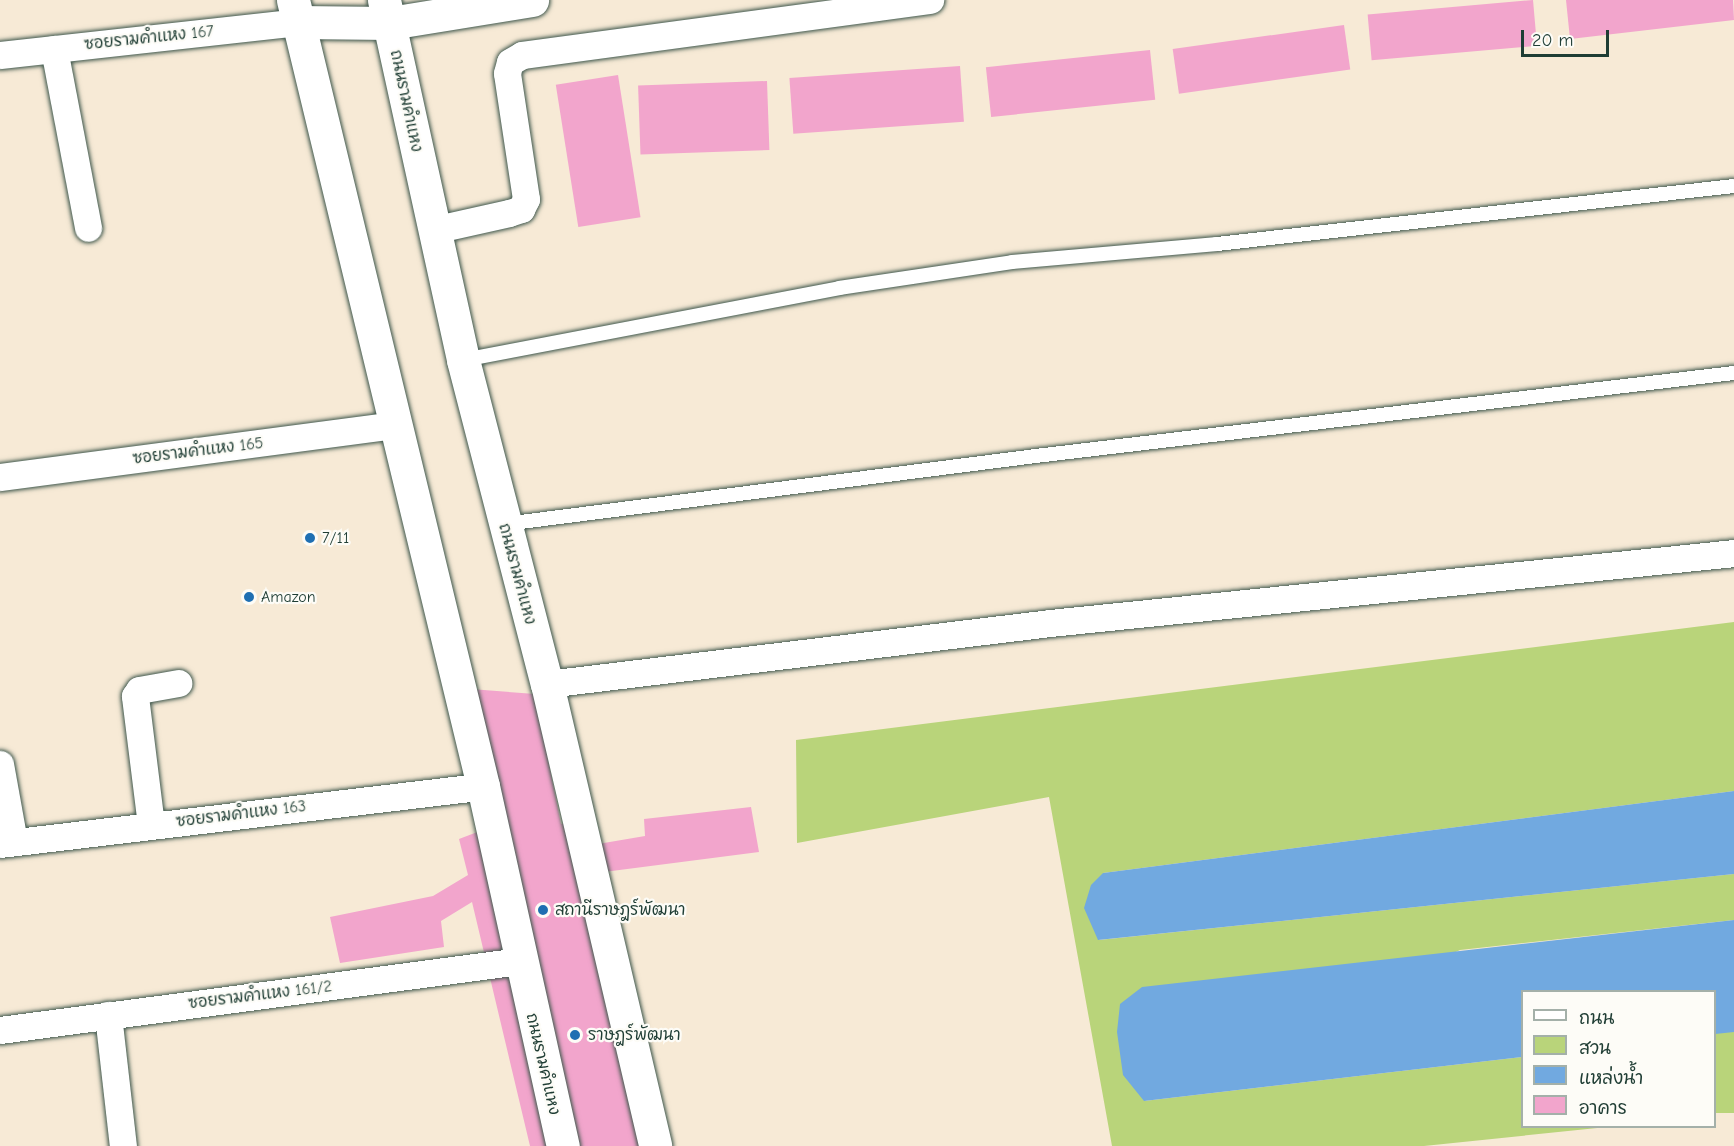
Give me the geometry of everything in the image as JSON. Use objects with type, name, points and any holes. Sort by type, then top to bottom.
[{"type":"main road","points":[[295,11],[387,11],[532,0]]},
{"type":"main road","name":"ถนนรามคำแหง","points":[[295,11],[483,786],[520,961],[563,1146]]},
{"type":"main road","name":"ถนนรามคำแหง","points":[[387,11],[463,360],[503,524],[547,684],[655,1146]]},
{"type":"street","points":[[433,230],[509,213],[521,208],[526,199],[507,73],[510,62],[522,55],[806,7],[930,0]]},
{"type":"street","name":"ซอยรามคำแหง 167","points":[[0,55],[54,49],[295,11]]},
{"type":"street","points":[[54,49],[88,228]]},
{"type":"street","name":"ซอยรามคำแหง 165","points":[[0,477],[396,425]]},
{"type":"street","points":[[547,684],[1050,622],[1734,553]]},
{"type":"street","points":[[151,825],[135,696],[139,690],[178,683]]},
{"type":"street","points":[[0,764],[7,843]]},
{"type":"street","name":"ซอยรามคำแหง 163","points":[[7,843],[483,786]]},
{"type":"street","name":"ซอยรามคำแหง 161/2","points":[[0,1030],[520,961]]},
{"type":"street","points":[[108,1015],[123,1146]]},
{"type":"lane","points":[[463,360],[839,288],[1012,262],[1217,244],[1734,186]]},
{"type":"lane","points":[[503,524],[1056,453],[1734,373]]},
{"type":"green space","points":[[1734,622],[1734,791],[1103,873],[1099,940],[1734,874],[1734,920],[1460,950],[1144,1101],[1521,1057],[1521,1128],[1597,1128],[1424,1146],[1112,1146],[1049,797],[797,843],[796,740]]},
{"type":"green space","points":[[1716,1032],[1734,1032],[1734,1113],[1716,1113]]},
{"type":"water","points":[[1734,791],[1734,874],[1098,940],[1084,908],[1091,885],[1103,873]]},
{"type":"water","points":[[1734,920],[1734,1032],[1716,1034],[1716,990],[1521,990],[1521,1057],[1144,1101],[1123,1075],[1117,1032],[1120,1004],[1142,987]]},
{"type":"building","points":[[1533,0],[1537,46],[1372,60],[1368,14]]},
{"type":"building","points":[[1566,0],[1733,0],[1734,20],[1570,39]]},
{"type":"building","points":[[1344,25],[1350,70],[1179,94],[1173,49]]},
{"type":"building","points":[[1150,50],[1155,100],[991,117],[986,67]]},
{"type":"building","points":[[960,66],[964,122],[793,134],[789,78]]},
{"type":"building","points":[[618,75],[641,217],[578,227],[556,85]]},
{"type":"building","points":[[767,81],[769,150],[640,154],[638,86]]},
{"type":"building","name":"สถานีราษฎร์พัฒนา","points":[[444,687],[535,694],[561,824],[592,815],[598,844],[645,836],[644,819],[751,807],[759,852],[604,872],[670,1146],[530,1146],[472,902],[441,921],[444,947],[340,963],[330,917],[433,896],[468,875],[459,839],[480,831]]},
{"type":"place","name":"7/11","points":[[310,538]]},
{"type":"place","name":"Amazon","points":[[249,597]]},
{"type":"place","name":"สถานีราษฎร์พัฒนา","points":[[543,910]]},
{"type":"place","name":"ราษฎร์พัฒนา","points":[[575,1035]]}]
